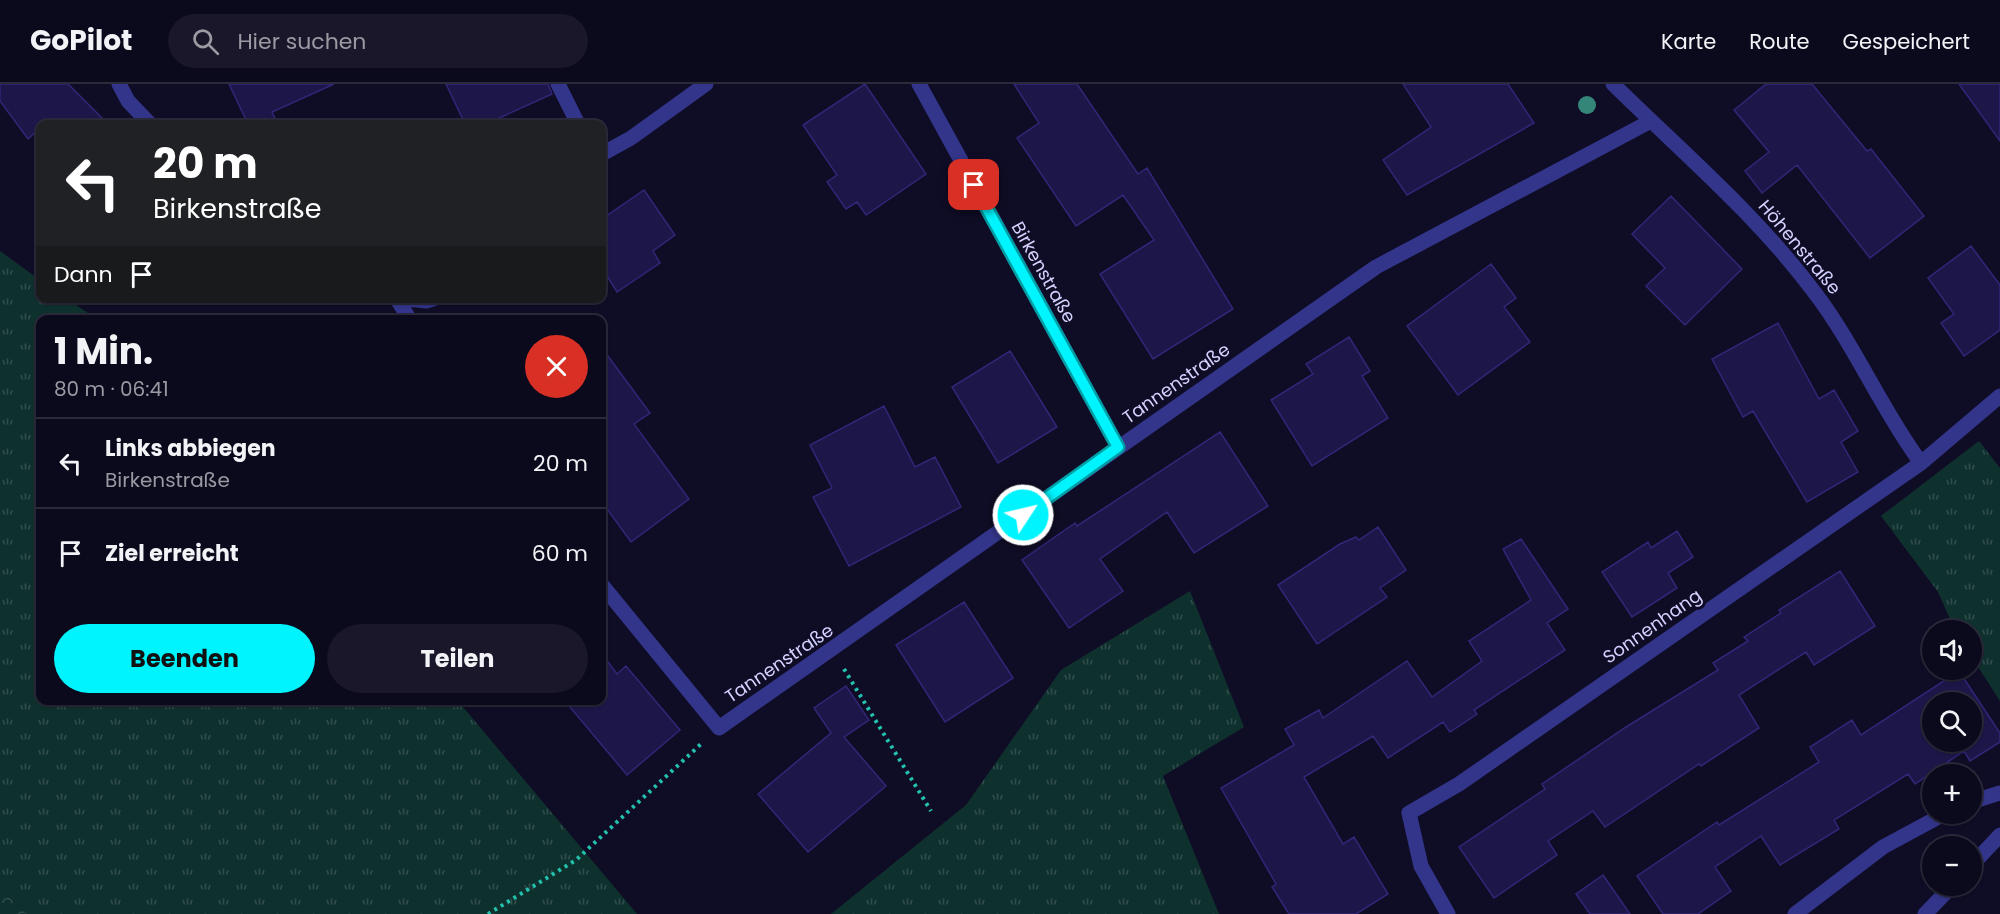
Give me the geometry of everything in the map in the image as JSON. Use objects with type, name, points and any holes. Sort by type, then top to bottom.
[{"type":"street","points":[[119,84],[128,101],[146,120]]},
{"type":"street","points":[[558,84],[576,120]]},
{"type":"street","points":[[606,152],[631,138],[706,84]]},
{"type":"street","name":"Birkenstraße","points":[[919,84],[1118,447]]},
{"type":"street","name":"Höhenstraße","points":[[1613,84],[1737,203],[1804,279],[1852,346],[1896,430],[1921,463]]},
{"type":"street","name":"Tannenstraße","points":[[606,590],[719,728],[1376,267],[1651,122]]},
{"type":"street","name":"Sonnenhang","points":[[1448,914],[1421,866],[1408,813],[1459,784],[1921,463],[2000,396]]},
{"type":"street","points":[[1982,799],[2000,793]]},
{"type":"street","points":[[1795,914],[1883,847],[1926,824]]},
{"type":"street","points":[[1982,854],[2000,835]]},
{"type":"street","points":[[1924,914],[1942,896]]},
{"type":"path","points":[[833,650],[931,811]]},
{"type":"path","points":[[488,914],[576,860],[719,728]]},
{"type":"green space","points":[[0,251],[36,277],[36,303],[73,303],[91,315],[36,315],[36,705],[461,705],[637,914],[26,914],[0,886]]},
{"type":"green space","points":[[1979,441],[2000,468],[2000,701],[1982,673],[1982,620],[1951,620],[1938,592],[1881,516]]},
{"type":"green space","points":[[1190,591],[1244,727],[1163,776],[1219,914],[831,914],[966,805],[1061,670]]},
{"type":"green space","points":[[0,886],[26,914],[0,914]]},
{"type":"building","points":[[0,84],[68,84],[104,120],[36,120],[36,132],[28,139],[0,101]]},
{"type":"building","points":[[229,84],[334,84],[272,112],[276,120],[246,120]]},
{"type":"building","points":[[446,84],[548,84],[552,94],[495,120],[463,120]]},
{"type":"building","points":[[865,84],[926,174],[866,215],[857,202],[846,209],[827,182],[837,175],[803,125]]},
{"type":"building","points":[[1014,84],[1077,84],[1138,174],[1147,168],[1233,309],[1153,359],[1100,274],[1154,240],[1123,195],[1076,226],[1017,138],[1039,123]]},
{"type":"building","points":[[1403,84],[1508,84],[1534,123],[1407,195],[1383,160],[1431,127]]},
{"type":"building","points":[[1766,84],[1812,84],[1867,151],[1871,149],[1924,216],[1870,258],[1797,165],[1762,193],[1745,171],[1769,152],[1734,110]]},
{"type":"building","points":[[1959,84],[2000,84],[2000,141]]},
{"type":"building","points":[[644,190],[675,235],[653,251],[660,263],[617,292],[606,274],[606,216]]},
{"type":"building","points":[[1671,196],[1742,269],[1685,325],[1646,286],[1665,268],[1632,234]]},
{"type":"building","points":[[1971,246],[2000,285],[2000,330],[1964,356],[1941,323],[1954,314],[1928,278]]},
{"type":"building","points":[[1491,264],[1516,298],[1504,307],[1530,342],[1458,395],[1407,326]]},
{"type":"building","points":[[1778,323],[1819,399],[1834,390],[1858,431],[1841,442],[1858,472],[1807,502],[1753,411],[1743,417],[1712,359]]},
{"type":"building","points":[[1349,337],[1370,371],[1362,376],[1388,418],[1312,466],[1271,400],[1313,374],[1306,364]]},
{"type":"building","points":[[1010,351],[1057,427],[998,463],[952,387]]},
{"type":"building","points":[[606,353],[650,413],[634,424],[689,499],[631,542],[606,508]]},
{"type":"building","points":[[884,406],[915,467],[935,457],[961,507],[849,566],[813,497],[832,488],[810,445]]},
{"type":"building","points":[[1220,432],[1268,506],[1194,553],[1167,512],[1100,559],[1123,591],[1069,628],[1022,560],[1075,523],[1077,526]]},
{"type":"building","points":[[1378,527],[1406,570],[1380,588],[1387,597],[1317,644],[1278,585],[1340,544],[1356,537],[1359,540]]},
{"type":"building","points":[[1677,531],[1693,557],[1668,573],[1677,588],[1632,617],[1602,572],[1648,542],[1651,548]]},
{"type":"building","points":[[1521,539],[1568,609],[1547,623],[1565,650],[1474,710],[1477,714],[1450,732],[1443,722],[1388,758],[1373,736],[1304,777],[1343,844],[1354,837],[1388,894],[1356,914],[1289,914],[1272,887],[1276,884],[1221,788],[1294,745],[1285,729],[1319,710],[1323,718],[1407,661],[1432,697],[1482,661],[1469,641],[1531,600],[1503,549]]},
{"type":"building","points":[[1840,571],[1875,626],[1814,665],[1806,652],[1739,695],[1759,728],[1701,766],[1699,764],[1605,827],[1593,811],[1548,841],[1557,855],[1494,898],[1459,847],[1545,789],[1542,784],[1626,727],[1718,670],[1713,663],[1748,641],[1744,637],[1781,613],[1779,610]]},
{"type":"building","points":[[964,602],[1013,678],[945,722],[896,645]]},
{"type":"building","points":[[606,659],[617,674],[626,666],[680,730],[627,775],[568,705],[606,705]]},
{"type":"building","points":[[1945,680],[1965,680],[1973,692],[1927,692]]},
{"type":"building","points":[[846,686],[869,720],[844,737],[886,786],[808,852],[758,794],[831,733],[814,708]]},
{"type":"building","points":[[1922,695],[1922,752],[1963,752],[1945,764],[1922,764],[1922,779],[1915,784],[1908,774],[1834,820],[1839,829],[1780,865],[1761,836],[1715,867],[1731,891],[1698,914],[1663,914],[1637,876],[1717,822],[1719,825],[1819,762],[1810,747],[1852,720],[1861,735]]},
{"type":"building","points":[[1982,706],[2000,733],[2000,742],[1970,761],[1965,752],[1982,752]]},
{"type":"building","points":[[1603,875],[1630,914],[1590,914],[1576,894]]},
{"type":"route","points":[[974,185],[1118,447],[1023,515]]}]
